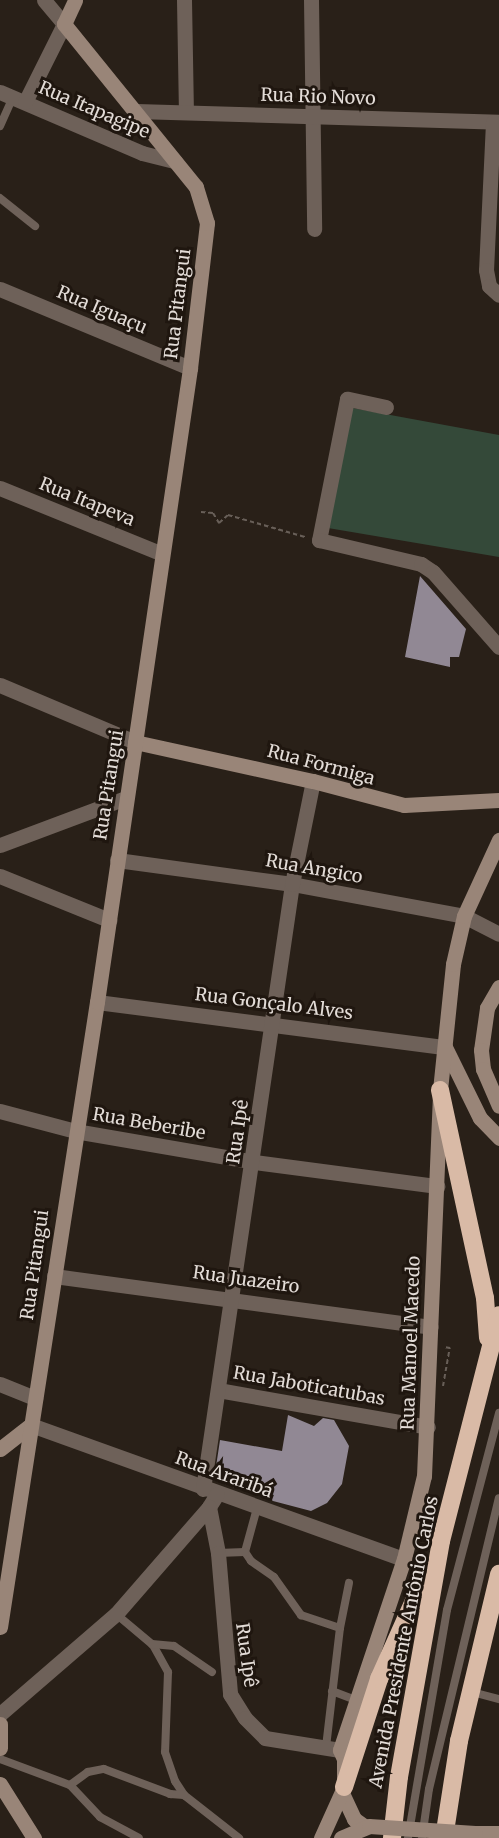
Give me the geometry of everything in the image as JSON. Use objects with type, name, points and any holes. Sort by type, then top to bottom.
[{"type":"highway","points":[[440,1090],[485,1298],[489,1356]]},
{"type":"highway","name":"Avenida Presidente Antônio Carlos","points":[[392,1838],[399,1777],[441,1541],[499,1315]]},
{"type":"highway","points":[[343,1790],[379,1679],[441,1541]]},
{"type":"highway","points":[[444,1838],[470,1691],[496,1599],[499,1574]]},
{"type":"street","name":"Rua Pitangui","points":[[0,1628],[75,1131],[97,1002],[160,553],[190,368],[207,223],[203,199],[136,111],[44,0]]},
{"type":"street","points":[[13,97],[64,24],[75,0]]},
{"type":"street","points":[[184,0],[186,111]]},
{"type":"street","points":[[312,0],[314,230]]},
{"type":"street","name":"Rua Itapagipe","points":[[13,97],[142,153],[175,161]]},
{"type":"street","name":"Rua Rio Novo","points":[[136,111],[496,122]]},
{"type":"street","points":[[496,122],[486,279],[499,295]]},
{"type":"street","name":"Rua Iguaçu","points":[[0,289],[190,368]]},
{"type":"street","points":[[386,407],[346,399],[319,540],[421,564],[433,572],[499,647]]},
{"type":"street","name":"Rua Itapeva","points":[[0,488],[160,553]]},
{"type":"street","points":[[0,685],[135,742]]},
{"type":"street","name":"Rua Formiga","points":[[135,742],[313,780],[404,805],[499,800]]},
{"type":"street","name":"Rua Ipê","points":[[313,780],[292,884],[254,1162],[218,1390],[209,1496],[218,1553],[230,1694],[245,1718],[265,1738],[333,1748]]},
{"type":"street","points":[[0,845],[126,798]]},
{"type":"street","name":"Rua Manoel Macedo","points":[[321,1838],[343,1790],[344,1759],[333,1748],[356,1700],[404,1559],[424,1476],[428,1427],[440,1090],[453,964],[464,916],[499,840]]},
{"type":"street","name":"Rua Angico","points":[[117,860],[292,884],[464,916],[499,934]]},
{"type":"street","points":[[0,876],[109,920]]},
{"type":"street","points":[[499,987],[482,1028],[483,1069],[489,1090],[499,1106]]},
{"type":"street","name":"Rua Gonçalo Alves","points":[[97,1002],[445,1047]]},
{"type":"street","points":[[445,1047],[473,1105],[499,1138]]},
{"type":"street","name":"Rua Beberibe","points":[[0,1111],[75,1131],[254,1162],[436,1186]]},
{"type":"street","name":"Rua Juazeiro","points":[[54,1276],[232,1297],[431,1327]]},
{"type":"street","points":[[0,1384],[35,1398]]},
{"type":"street","name":"Rua Jaboticatubas","points":[[218,1390],[428,1427]]},
{"type":"street","points":[[0,1449],[31,1425]]},
{"type":"street","name":"Rua Araribá","points":[[31,1425],[209,1496],[257,1508],[404,1559]]},
{"type":"street","points":[[0,1714],[116,1614],[209,1496]]},
{"type":"street","points":[[0,1724],[0,1748]]},
{"type":"street","points":[[0,1784],[34,1838]]},
{"type":"street","points":[[343,1790],[354,1819],[367,1826],[499,1833]]},
{"type":"street","points":[[341,1838],[367,1826]]},
{"type":"lane","points":[[0,126],[13,97]]},
{"type":"lane","points":[[0,198],[35,226]]},
{"type":"lane","points":[[408,1838],[417,1764],[447,1610],[499,1413]]},
{"type":"lane","points":[[422,1838],[429,1788],[499,1498]]},
{"type":"lane","points":[[257,1508],[245,1552],[250,1561],[274,1577],[301,1615],[340,1628]]},
{"type":"lane","points":[[218,1553],[245,1552]]},
{"type":"lane","points":[[333,1748],[332,1691],[340,1628],[349,1583]]},
{"type":"lane","points":[[116,1614],[152,1644],[168,1672],[165,1752],[184,1795],[238,1838]]},
{"type":"lane","points":[[152,1644],[174,1646],[212,1672]]},
{"type":"lane","points":[[332,1691],[356,1700]]},
{"type":"lane","points":[[470,1691],[499,1699]]},
{"type":"lane","points":[[0,1759],[70,1785],[100,1816],[139,1838]]},
{"type":"lane","points":[[70,1785],[88,1772],[104,1769],[170,1794],[184,1795]]},
{"type":"path","points":[[201,512],[213,513],[219,523],[228,515],[319,540]]},
{"type":"green space","points":[[347,407],[499,435],[499,557],[328,528]]},
{"type":"building","points":[[420,576],[466,629],[459,657],[450,657],[450,667],[405,657]]},
{"type":"building","points":[[288,1415],[314,1426],[323,1418],[334,1420],[349,1446],[342,1484],[327,1503],[311,1511],[273,1501],[245,1478],[241,1490],[214,1480],[220,1440],[282,1451]]}]
